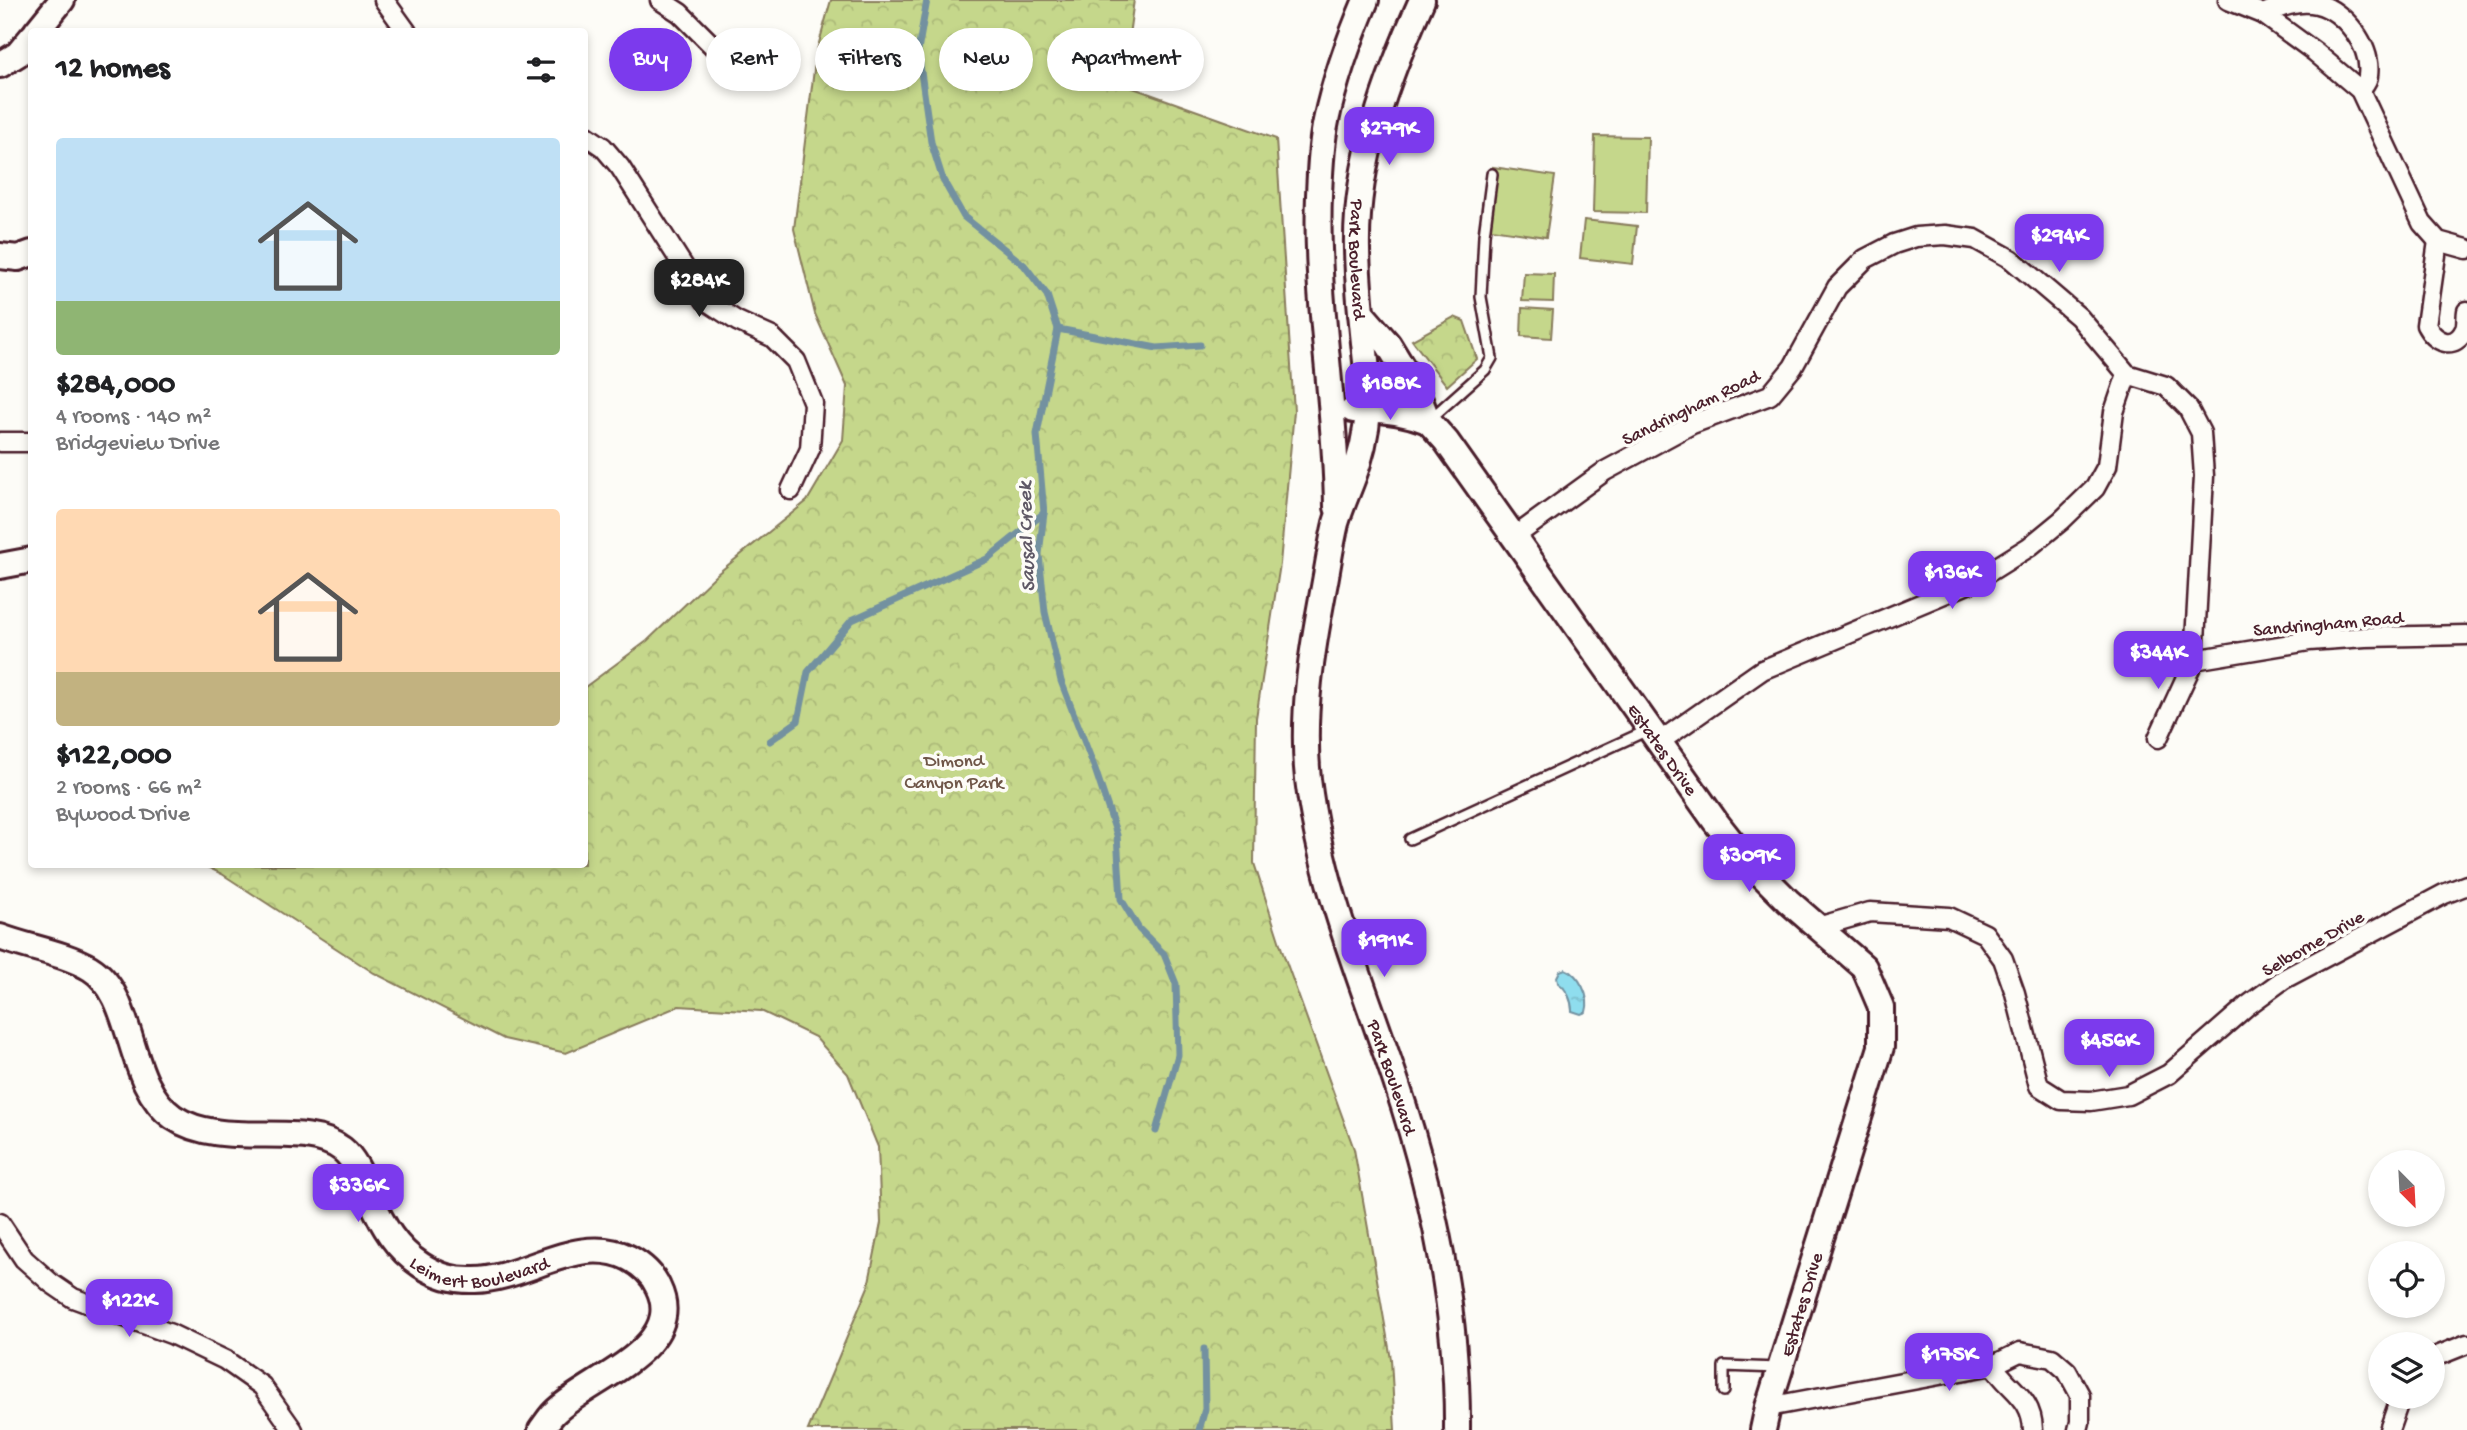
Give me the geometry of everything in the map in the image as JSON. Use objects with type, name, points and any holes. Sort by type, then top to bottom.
[{"type":"street","points":[[39,28],[62,0]]},
{"type":"street","points":[[384,0],[404,28]]},
{"type":"street","points":[[660,0],[680,13],[706,39]]},
{"type":"street","name":"Park Boulevard","points":[[1337,522],[1332,411],[1320,279],[1320,174],[1325,122],[1342,57],[1366,0]]},
{"type":"street","name":"Park Boulevard","points":[[1422,0],[1384,92],[1361,187],[1357,249],[1369,409],[1358,462],[1337,522],[1309,676],[1306,725],[1308,776],[1325,876],[1396,1083],[1425,1178],[1452,1322],[1457,1430]]},
{"type":"street","points":[[2228,0],[2263,15],[2315,52],[2360,90],[2422,223],[2438,241],[2467,249]]},
{"type":"street","points":[[2263,15],[2290,3],[2318,4],[2346,20],[2365,47],[2368,78],[2360,90]]},
{"type":"street","points":[[0,65],[18,54],[28,42]]},
{"type":"street","points":[[588,137],[603,147],[620,167],[705,300],[737,321],[772,337],[796,362],[813,403],[810,449],[791,490]]},
{"type":"street","name":"Sandringham Road","points":[[1514,537],[1605,471],[1692,424],[1770,395],[1793,367],[1837,287],[1865,259],[1894,244],[1916,237],[1945,235],[1975,239],[2011,259],[2079,317],[2127,374]]},
{"type":"street","points":[[2438,241],[2426,325],[2431,336],[2441,343],[2453,341],[2465,329],[2467,311]]},
{"type":"street","points":[[0,256],[18,258],[28,254]]},
{"type":"street","name":"Estates Drive","points":[[1362,313],[1388,344],[1416,390],[1428,421],[1446,441],[1654,736],[1741,854],[1864,967],[1881,1007],[1881,1047],[1766,1418]]},
{"type":"street","points":[[1654,736],[1762,670],[1973,582],[2029,547],[2095,488],[2107,466],[2113,412],[2127,374],[2166,386],[2188,408],[2201,433],[2204,476],[2194,660],[2158,738]]},
{"type":"street","points":[[1332,411],[1369,409],[1416,416],[1428,421]]},
{"type":"street","points":[[0,442],[28,442]]},
{"type":"street","points":[[0,566],[28,561]]},
{"type":"street","name":"Sandringham Road","points":[[2194,660],[2309,641],[2467,635]]},
{"type":"street","name":"Selborne Drive","points":[[1818,927],[1870,912],[1949,918],[1986,934],[2003,959],[2015,993],[2039,1086],[2061,1100],[2091,1101],[2128,1095],[2169,1074],[2247,1006],[2284,979],[2444,894],[2467,885]]},
{"type":"street","name":"Leimert Boulevard","points":[[0,937],[90,968],[110,986],[136,1061],[151,1092],[156,1102],[174,1117],[198,1130],[324,1139],[343,1149],[361,1173],[371,1199],[393,1240],[418,1263],[442,1278],[477,1280],[509,1275],[547,1261],[587,1251],[619,1253],[645,1266],[659,1287],[664,1309],[658,1334],[638,1354],[554,1413],[541,1430]]},
{"type":"street","points":[[0,1223],[24,1259],[51,1283],[73,1298],[172,1334],[225,1360],[262,1386],[293,1430]]},
{"type":"street","points":[[2445,1353],[2467,1344]]},
{"type":"street","points":[[1766,1418],[1993,1365],[2020,1352],[2052,1359],[2067,1371],[2080,1395],[2078,1430]]},
{"type":"street","points":[[1993,1365],[2000,1376],[2020,1394],[2032,1414],[2033,1430]]},
{"type":"street","points":[[2389,1430],[2396,1409]]},
{"type":"lane","points":[[1428,421],[1485,370],[1492,358],[1481,297],[1484,235],[1492,174]]},
{"type":"lane","points":[[1410,839],[1654,736]]},
{"type":"lane","points":[[1724,1391],[1724,1366],[1780,1368]]},
{"type":"green space","name":"Dimond Canyon Park","points":[[831,0],[1134,0],[1130,28],[1047,28],[1047,91],[1142,91],[1276,139],[1294,411],[1280,564],[1256,718],[1254,863],[1283,953],[1354,1149],[1391,1359],[1395,1430],[808,1430],[868,1287],[881,1223],[878,1147],[848,1074],[815,1037],[761,1011],[679,1006],[566,1053],[504,1039],[374,973],[209,868],[588,868],[588,685],[647,641],[717,574],[807,501],[843,440],[847,386],[815,314],[794,229],[815,62],[815,91],[925,91],[925,28],[823,28]]},
{"type":"green space","points":[[1595,136],[1648,137],[1646,213],[1593,212]]},
{"type":"green space","points":[[1493,167],[1555,176],[1546,237],[1484,228]]},
{"type":"green space","points":[[1584,220],[1637,226],[1633,264],[1580,258]]},
{"type":"green space","points":[[1524,273],[1554,274],[1553,302],[1522,301]]},
{"type":"green space","points":[[1522,308],[1553,310],[1551,338],[1521,336]]},
{"type":"green space","points":[[1454,317],[1464,321],[1477,359],[1447,386],[1412,340]]},
{"type":"water","points":[[1565,969],[1575,976],[1583,987],[1587,1000],[1586,1012],[1581,1014],[1572,1011],[1568,995],[1558,983],[1560,971]]},
{"type":"waterway","name":"Sausal Creek","points":[[927,0],[918,51],[931,142],[943,180],[964,217],[1024,265],[1047,295],[1058,329],[1037,434],[1044,513],[1039,554],[1045,612],[1061,681],[1117,835],[1121,899],[1139,929],[1164,954],[1176,984],[1178,1055],[1156,1131]]},
{"type":"waterway","points":[[1058,329],[1157,348],[1200,345]]},
{"type":"waterway","points":[[770,741],[798,721],[808,672],[852,620],[987,559],[1044,513]]},
{"type":"waterway","name":"Sausal Creek","points":[[1199,1430],[1205,1409],[1204,1349]]}]
